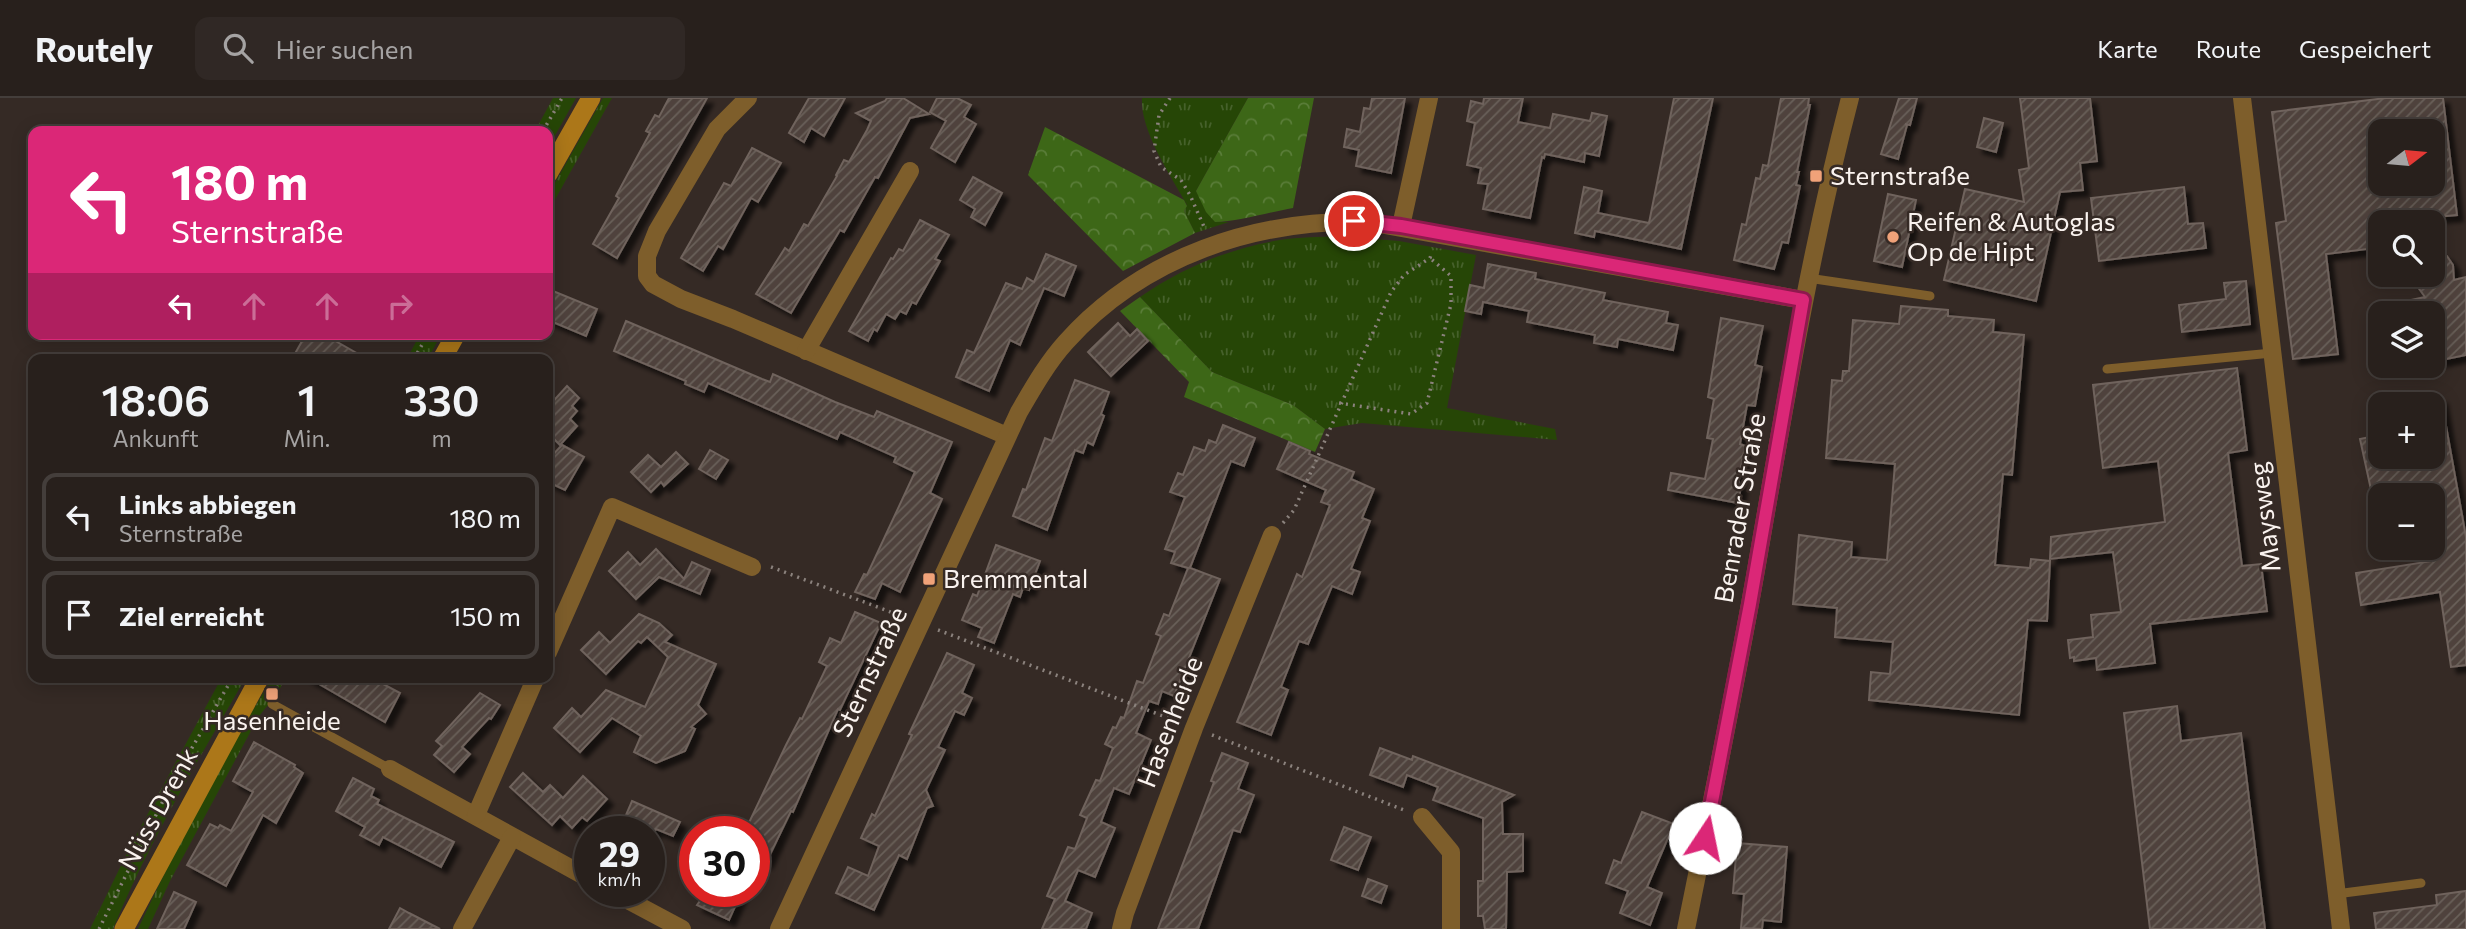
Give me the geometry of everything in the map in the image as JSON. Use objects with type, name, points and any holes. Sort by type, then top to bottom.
[{"type":"main road","points":[[553,165],[591,98]]},
{"type":"main road","name":"Nüss Drenk","points":[[124,929],[257,683]]},
{"type":"street","points":[[748,98],[717,129],[657,231],[647,256],[647,276],[653,284],[681,299],[1007,436]]},
{"type":"street","points":[[1401,226],[1429,98]]},
{"type":"street","name":"Benrader Straße","points":[[1686,929],[1750,604],[1803,300],[1828,182],[1850,98]]},
{"type":"street","name":"Maysweg","points":[[2242,98],[2341,929]]},
{"type":"street","points":[[806,351],[910,171]]},
{"type":"street","name":"Sternstraße","points":[[779,929],[1007,436],[1047,366],[1066,342],[1116,296],[1143,278],[1211,244],[1252,232],[1309,223],[1368,222],[1803,300]]},
{"type":"street","points":[[553,641],[612,507],[752,567]]},
{"type":"street","name":"Hasenheide","points":[[1121,929],[1194,728],[1272,535]]},
{"type":"street","points":[[476,815],[534,683]]},
{"type":"street","points":[[390,769],[574,870]]},
{"type":"street","points":[[1422,817],[1451,852],[1451,929]]},
{"type":"street","points":[[462,929],[512,837]]},
{"type":"street","points":[[641,907],[682,929]]},
{"type":"lane","points":[[1808,278],[1930,296]]},
{"type":"lane","points":[[2107,369],[2272,353]]},
{"type":"lane","points":[[272,704],[390,769]]},
{"type":"lane","points":[[2336,894],[2421,883]]},
{"type":"path","points":[[546,126],[562,98]]},
{"type":"path","points":[[1170,98],[1159,115],[1154,151],[1161,167],[1181,180],[1191,195],[1211,244]]},
{"type":"path","points":[[1272,535],[1294,510],[1339,403],[1391,292],[1404,275],[1430,258],[1436,233]]},
{"type":"path","points":[[1339,403],[1411,414],[1427,403],[1451,304],[1451,276],[1430,258]]},
{"type":"path","points":[[752,567],[766,565],[922,623],[1422,817]]},
{"type":"path","points":[[99,929],[174,779],[230,683]]},
{"type":"green space","points":[[553,98],[576,98],[553,139],[553,126],[538,126]]},
{"type":"green space","points":[[603,98],[612,98],[553,203],[553,186]]},
{"type":"green space","points":[[1142,98],[1248,98],[1196,191],[1215,222],[1229,222],[1195,233],[1184,211],[1187,205],[1151,139]]},
{"type":"green space","points":[[1248,98],[1314,98],[1293,208],[1215,222],[1206,212],[1196,191]]},
{"type":"green space","points":[[1045,127],[1184,200],[1187,206],[1184,211],[1195,233],[1123,271],[1028,175]]},
{"type":"green space","points":[[1339,236],[1399,241],[1476,255],[1447,408],[1555,429],[1557,440],[1362,423],[1325,429],[1293,405],[1212,372],[1140,297],[1190,268],[1243,248],[1287,239]]},
{"type":"green space","points":[[1140,297],[1212,372],[1293,405],[1325,429],[1315,452],[1184,397],[1189,382],[1120,311]]},
{"type":"green space","points":[[417,340],[438,340],[431,354],[410,354]]},
{"type":"green space","points":[[219,683],[243,683],[159,832],[113,929],[90,929],[132,843]]},
{"type":"green space","points":[[269,683],[283,683],[259,716],[170,881],[148,929],[138,929],[169,865],[236,738]]},
{"type":"building","points":[[669,98],[707,98],[617,258],[593,244],[619,198],[616,196],[650,133],[646,131],[655,115],[659,117]]},
{"type":"building","points":[[809,98],[845,98],[824,136],[811,128],[804,142],[789,133]]},
{"type":"building","points":[[887,98],[903,98],[929,114],[910,118],[878,178],[875,177],[844,232],[840,230],[791,313],[756,294],[785,248],[789,251],[804,224],[808,226],[844,160],[849,162],[867,130],[871,121],[856,113]]},
{"type":"building","points":[[937,98],[957,98],[971,105],[964,117],[976,124],[955,162],[931,148],[946,121],[930,112]]},
{"type":"building","points":[[1372,98],[1405,98],[1391,173],[1356,166],[1359,150],[1344,147],[1347,129],[1360,132],[1364,108],[1370,109]]},
{"type":"building","points":[[1484,98],[1523,98],[1518,122],[1550,128],[1553,114],[1590,121],[1592,113],[1607,116],[1599,156],[1585,153],[1584,162],[1545,154],[1544,158],[1542,157],[1530,218],[1483,209],[1488,184],[1478,183],[1481,168],[1467,165],[1475,123],[1467,121],[1471,101],[1483,104]]},
{"type":"building","points":[[1674,98],[1713,98],[1681,249],[1595,231],[1594,237],[1575,233],[1584,187],[1602,191],[1598,213],[1649,223]]},
{"type":"building","points":[[1781,98],[1809,98],[1810,105],[1797,172],[1796,185],[1800,186],[1788,243],[1782,242],[1774,269],[1734,260],[1742,224],[1746,225],[1756,178],[1760,179],[1763,165],[1768,166]]},
{"type":"building","points":[[1899,98],[1917,98],[1910,125],[1905,124],[1907,125],[1898,159],[1881,154]]},
{"type":"building","points":[[2020,98],[2090,98],[2097,161],[2080,163],[2083,190],[2060,192],[2036,301],[1944,280],[1965,189],[2024,202],[2019,170],[2029,168]]},
{"type":"building","points":[[2386,98],[2443,98],[2457,215],[2445,216],[2445,210],[2368,210],[2368,249],[2326,254],[2338,354],[2293,359],[2276,223],[2286,221],[2272,112]]},
{"type":"building","points":[[1984,118],[2003,123],[1996,152],[1977,147]]},
{"type":"building","points":[[752,148],[781,163],[758,202],[751,198],[723,249],[718,246],[703,271],[681,258],[724,183],[731,186]]},
{"type":"building","points":[[973,177],[1002,193],[985,225],[971,217],[975,209],[960,200]]},
{"type":"building","points":[[2184,187],[2188,224],[2203,223],[2206,248],[2099,261],[2091,198]]},
{"type":"building","points":[[1888,194],[1916,200],[1902,267],[1874,261]]},
{"type":"building","points":[[920,220],[949,235],[935,259],[940,261],[916,304],[912,302],[906,314],[900,311],[895,319],[886,314],[868,341],[849,331],[891,258],[893,259],[899,249],[903,251]]},
{"type":"building","points":[[1046,254],[1076,266],[1064,296],[1044,288],[1020,345],[1010,340],[989,391],[956,377],[967,350],[974,353],[1006,283],[1022,289],[1027,278],[1034,282]]},
{"type":"building","points":[[2445,255],[2447,256],[2453,265],[2454,280],[2466,277],[2466,355],[2445,359],[2445,301],[2406,301],[2425,297],[2418,287],[2445,287]]},
{"type":"building","points":[[1488,264],[1536,273],[1535,279],[1605,293],[1603,300],[1668,312],[1666,323],[1678,325],[1673,350],[1618,339],[1617,347],[1594,343],[1595,335],[1527,322],[1529,311],[1483,302],[1481,314],[1465,311],[1470,285],[1484,288]]},
{"type":"building","points":[[2246,281],[2250,324],[2182,332],[2179,305],[2226,299],[2224,283]]},
{"type":"building","points":[[553,291],[597,309],[586,336],[553,322]]},
{"type":"building","points":[[1901,306],[1948,310],[1948,316],[1994,320],[1993,332],[2024,335],[2012,475],[2003,474],[1995,565],[2030,568],[2031,559],[2050,561],[2047,621],[2028,620],[2019,715],[1869,700],[1871,672],[1890,674],[1893,642],[1835,637],[1837,608],[1793,604],[1799,535],[1852,542],[1851,557],[1887,560],[1895,464],[1826,458],[1832,380],[1842,381],[1843,371],[1849,371],[1853,320],[1899,324]]},
{"type":"building","points":[[1721,318],[1763,326],[1755,365],[1762,367],[1755,406],[1747,405],[1740,444],[1745,446],[1738,485],[1741,486],[1738,503],[1668,490],[1671,473],[1705,479],[1713,439],[1707,438],[1714,399],[1708,397]]},
{"type":"building","points":[[626,321],[770,382],[773,374],[874,417],[877,411],[952,442],[930,493],[942,499],[900,592],[882,583],[875,599],[855,592],[864,574],[867,575],[915,472],[894,462],[896,457],[840,432],[837,439],[708,383],[704,392],[685,384],[686,381],[614,351]]},
{"type":"building","points":[[1118,323],[1130,336],[1137,329],[1148,341],[1111,376],[1088,352]]},
{"type":"building","points":[[303,340],[334,340],[358,354],[295,354]]},
{"type":"building","points":[[2237,368],[2247,450],[2228,453],[2242,566],[2261,564],[2267,611],[2150,624],[2155,663],[2097,670],[2096,658],[2074,661],[2074,657],[2070,658],[2068,640],[2093,637],[2091,615],[2121,612],[2113,552],[2050,559],[2051,537],[2165,522],[2158,461],[2103,468],[2093,385]]},
{"type":"building","points":[[1075,380],[1109,392],[1101,414],[1104,416],[1093,445],[1087,442],[1083,453],[1075,450],[1047,530],[1013,516],[1023,489],[1026,490],[1045,438],[1052,441]]},
{"type":"building","points":[[567,386],[579,398],[572,406],[577,411],[570,419],[577,426],[560,445],[553,438],[553,401]]},
{"type":"building","points":[[2445,420],[2466,537],[2466,665],[2451,667],[2440,592],[2361,605],[2356,573],[2445,560],[2445,483],[2370,483],[2360,439],[2368,437],[2368,469],[2445,469]]},
{"type":"building","points":[[1223,425],[1255,438],[1244,466],[1231,461],[1190,568],[1220,579],[1174,696],[1162,691],[1158,704],[1149,701],[1136,733],[1151,740],[1129,794],[1114,788],[1101,822],[1115,828],[1095,877],[1078,870],[1065,901],[1092,913],[1086,929],[1042,929],[1055,899],[1047,896],[1068,847],[1075,849],[1087,818],[1080,815],[1096,780],[1100,781],[1113,748],[1105,744],[1113,727],[1116,728],[1121,717],[1124,718],[1137,681],[1143,683],[1161,636],[1156,634],[1164,614],[1169,616],[1188,568],[1171,563],[1175,552],[1165,549],[1185,497],[1170,492],[1178,473],[1183,475],[1194,447],[1205,451],[1209,440],[1216,443]]},
{"type":"building","points":[[1289,442],[1310,451],[1309,454],[1354,472],[1351,479],[1374,489],[1362,518],[1370,521],[1351,569],[1360,572],[1352,594],[1332,586],[1308,644],[1299,641],[1281,687],[1288,690],[1271,735],[1237,722],[1297,574],[1302,577],[1330,505],[1321,502],[1326,490],[1277,469]]},
{"type":"building","points":[[562,445],[584,457],[565,490],[553,484],[553,455]]},
{"type":"building","points":[[710,450],[728,460],[716,479],[699,469]]},
{"type":"building","points":[[676,452],[688,464],[664,486],[661,482],[651,492],[631,472],[648,455],[661,467]]},
{"type":"building","points":[[996,545],[1040,561],[1029,590],[1023,588],[1020,597],[1013,594],[994,643],[978,637],[982,628],[962,620],[973,594],[977,596]]},
{"type":"building","points":[[656,549],[684,579],[692,562],[710,570],[700,594],[659,577],[636,599],[609,571],[628,552],[640,565]]},
{"type":"building","points":[[855,612],[881,623],[840,710],[838,709],[793,812],[791,811],[770,855],[770,816],[752,816],[827,666],[819,662],[830,638],[841,643]]},
{"type":"building","points":[[639,614],[659,623],[672,635],[665,642],[716,664],[698,705],[706,714],[691,727],[695,729],[685,751],[656,763],[634,752],[641,736],[612,718],[580,752],[554,728],[572,708],[581,717],[606,690],[645,707],[668,657],[647,637],[641,643],[638,641],[606,674],[581,650],[599,632],[610,643]]},
{"type":"building","points":[[947,653],[974,665],[962,693],[972,698],[964,715],[955,711],[938,747],[945,750],[926,790],[933,806],[927,808],[907,859],[899,855],[874,910],[836,893],[848,867],[868,876],[879,846],[861,838],[872,814],[875,816]]},
{"type":"building","points":[[317,683],[381,683],[400,693],[385,722]]},
{"type":"building","points":[[480,693],[500,705],[491,719],[489,718],[462,747],[470,754],[454,772],[434,755],[442,746],[436,741]]},
{"type":"building","points":[[2177,706],[2181,741],[2241,733],[2265,929],[2150,929],[2124,713]]},
{"type":"building","points":[[254,742],[295,765],[294,767],[303,773],[276,823],[263,815],[226,886],[187,865],[210,824],[218,828],[220,825],[231,831],[253,792],[233,781]]},
{"type":"building","points":[[1380,748],[1412,760],[1413,756],[1514,795],[1502,802],[1503,834],[1523,834],[1523,871],[1507,872],[1506,929],[1485,929],[1483,916],[1478,916],[1478,881],[1483,881],[1483,818],[1433,800],[1438,787],[1407,775],[1403,787],[1370,775]]},
{"type":"building","points":[[1222,753],[1248,763],[1238,789],[1254,795],[1240,832],[1233,830],[1198,929],[1158,929],[1214,782],[1211,781]]},
{"type":"building","points":[[523,773],[543,792],[550,785],[563,798],[583,776],[607,799],[592,816],[574,816],[572,828],[560,816],[552,825],[510,787]]},
{"type":"building","points":[[353,778],[374,789],[371,796],[379,800],[377,804],[454,842],[441,867],[383,837],[379,845],[360,835],[365,827],[336,811]]},
{"type":"building","points":[[632,801],[679,822],[679,824],[673,836],[665,833],[665,816],[626,815]]},
{"type":"building","points":[[1642,812],[1674,824],[1647,887],[1662,893],[1650,925],[1620,913],[1628,891],[1606,883],[1614,860],[1621,863]]},
{"type":"building","points":[[1344,827],[1371,837],[1358,870],[1331,860]]},
{"type":"building","points":[[1737,843],[1787,847],[1781,922],[1763,920],[1762,929],[1741,928],[1744,894],[1733,893]]},
{"type":"building","points":[[1368,879],[1387,886],[1381,903],[1362,896]]},
{"type":"building","points":[[2466,891],[2466,929],[2376,929],[2374,913],[2437,905],[2436,895]]},
{"type":"building","points":[[174,892],[196,902],[184,929],[157,929]]},
{"type":"building","points":[[701,907],[735,907],[729,920]]},
{"type":"building","points":[[400,908],[409,913],[440,929],[389,929]]},
{"type":"place","name":"Sternstraße","points":[[1816,176]]},
{"type":"place","name":"Reifen & Autoglas Op de Hipt","points":[[1893,237]]},
{"type":"place","name":"Bremmental","points":[[929,579]]},
{"type":"place","name":"Hasenheide","points":[[272,694]]},
{"type":"route","points":[[1354,221],[1401,226],[1803,300],[1750,604],[1705,838]]}]
